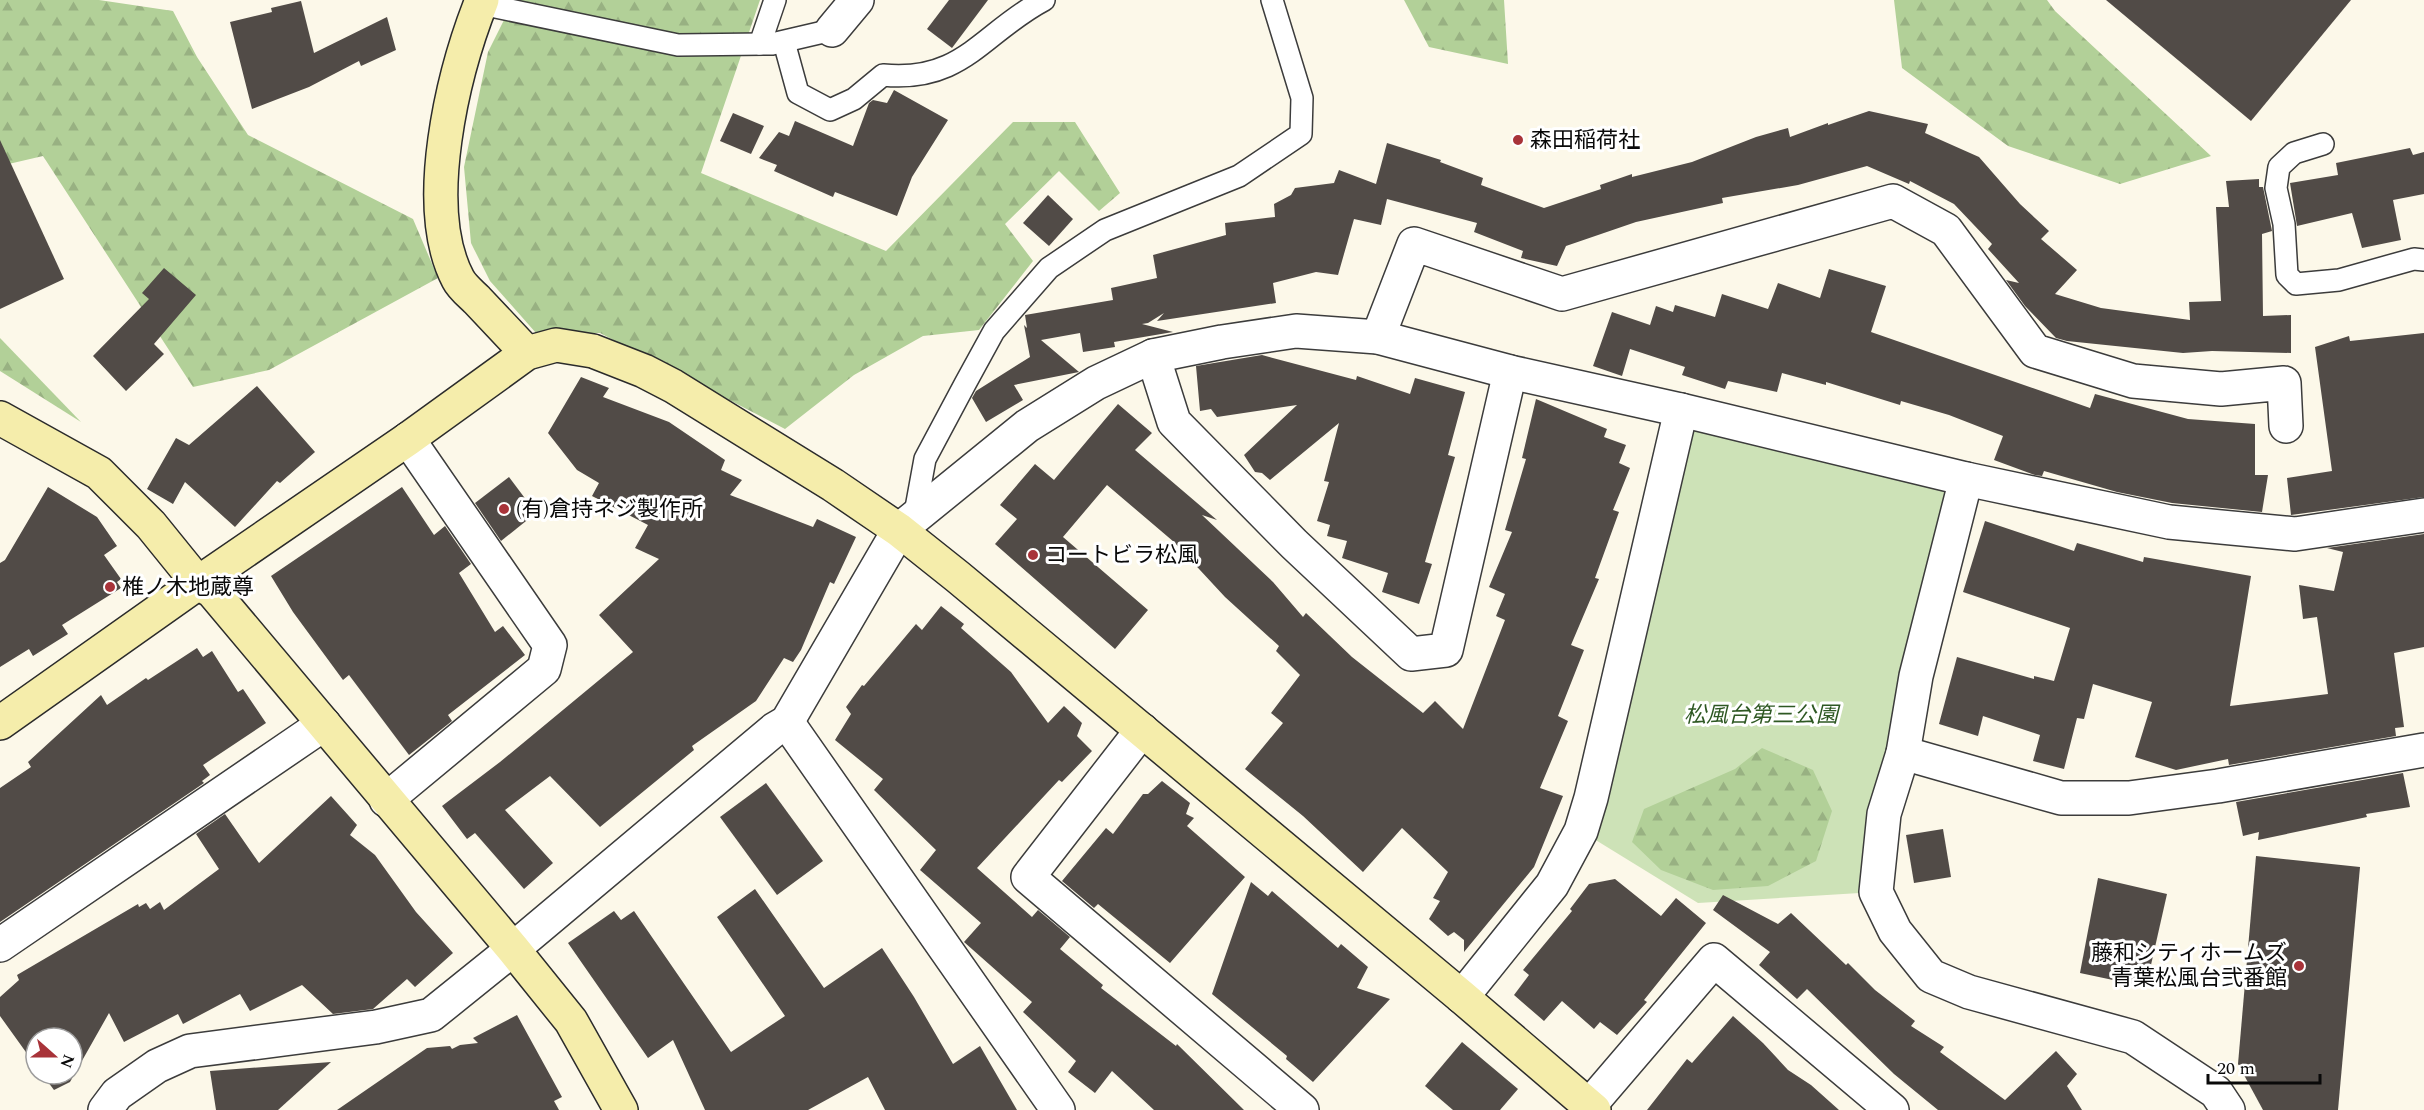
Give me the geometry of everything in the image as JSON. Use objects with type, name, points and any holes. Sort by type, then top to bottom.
[{"type":"street","points":[[832,30],[857,0]]},
{"type":"street","points":[[481,2],[465,46],[447,125],[440,205],[447,245],[459,280],[527,353]]},
{"type":"street","points":[[1378,337],[1414,244],[1562,294],[1893,201],[1946,230],[2036,351],[2133,381],[2221,389],[2284,383],[2286,426]]},
{"type":"street","points":[[105,1110],[117,1094],[157,1066],[190,1051],[376,1027],[431,1015],[775,729],[787,722],[907,525],[1027,426],[1096,383],[1152,356],[1222,342],[1296,331],[1378,337],[1510,372],[1681,410],[1966,479],[2169,522],[2295,534],[2424,515]]},
{"type":"street","points":[[0,723],[408,439],[527,353],[556,345],[593,351],[644,371],[673,386],[823,479],[907,525],[958,577],[1462,997],[1591,1108],[1714,960],[1892,1110]]},
{"type":"street","points":[[1152,356],[1174,422],[1294,544],[1411,654],[1446,650],[1510,372]]},
{"type":"street","points":[[1462,997],[1552,885],[1581,831],[1591,798],[1681,410]]},
{"type":"street","points":[[0,418],[99,473],[151,525],[198,583],[212,591],[571,1021],[621,1110]]},
{"type":"street","points":[[386,800],[544,669],[549,645],[408,439]]},
{"type":"street","points":[[1966,479],[1916,676],[1903,753],[1884,814],[1876,892],[1895,931],[1931,976],[1969,992],[2133,1037],[2216,1092],[2228,1110]]},
{"type":"street","points":[[787,722],[1058,1110]]},
{"type":"street","points":[[0,945],[324,724]]},
{"type":"street","points":[[1142,730],[1028,877],[1302,1110]]},
{"type":"street","points":[[1903,753],[2061,798],[2129,798],[2218,786],[2424,750]]},
{"type":"lane","points":[[760,44],[775,0]]},
{"type":"lane","points":[[784,42],[798,93],[830,110],[854,99],[883,75],[904,77],[927,75],[954,64],[992,38],[1020,12],[1044,0]]},
{"type":"lane","points":[[907,525],[925,459],[994,331],[1049,268],[1105,230],[1239,176],[1301,134],[1302,98],[1272,0]]},
{"type":"lane","points":[[481,2],[678,45],[784,42],[832,30]]},
{"type":"lane","points":[[2323,144],[2294,153],[2279,168],[2276,188],[2284,224],[2287,275],[2296,284],[2339,280],[2375,272],[2414,259],[2424,260]]},
{"type":"green space","points":[[0,0],[99,0],[173,11],[197,57],[248,135],[413,219],[438,278],[269,370],[193,387],[43,156],[0,166]]},
{"type":"green space","points":[[514,0],[760,0],[701,173],[886,251],[1013,122],[1075,122],[1120,193],[1099,211],[1059,171],[1005,224],[1033,261],[979,330],[923,336],[854,375],[785,429],[600,333],[536,333],[490,281],[471,243],[464,167],[488,52]]},
{"type":"green space","points":[[1404,0],[1504,0],[1508,64],[1429,47]]},
{"type":"green space","points":[[1894,0],[2047,0],[2055,11],[2211,156],[2120,184],[2008,146],[1902,68]]},
{"type":"green space","points":[[0,338],[81,422],[0,371]]},
{"type":"green space","name":"松風台第三公園","points":[[1681,410],[1954,484],[1876,892],[1698,903],[1581,831]]},
{"type":"green space","points":[[1762,748],[1813,770],[1832,811],[1816,861],[1768,886],[1713,890],[1661,870],[1632,842],[1644,809],[1735,769]]},
{"type":"building","points":[[949,0],[988,0],[952,48],[927,29]]},
{"type":"building","points":[[2106,0],[2351,0],[2251,121]]},
{"type":"building","points":[[301,1],[314,53],[387,17],[396,50],[361,66],[359,61],[309,87],[252,109],[230,22],[272,12],[271,8]]},
{"type":"building","points":[[894,90],[948,120],[912,177],[897,216],[835,192],[833,197],[774,171],[777,165],[759,158],[779,132],[789,136],[795,121],[853,146],[869,103],[873,100],[887,103]]},
{"type":"building","points":[[1869,111],[1928,124],[1925,133],[1979,157],[2020,204],[2049,231],[2041,239],[2077,270],[2055,294],[2101,308],[2190,320],[2189,302],[2221,301],[2216,207],[2229,207],[2226,181],[2259,179],[2259,187],[2263,187],[2272,231],[2262,234],[2263,316],[2291,315],[2291,353],[2212,351],[2183,353],[2056,338],[2025,306],[2006,280],[2019,283],[1988,249],[1992,244],[1954,204],[1910,181],[1909,184],[1867,166],[1798,185],[1722,198],[1723,203],[1636,222],[1566,246],[1557,266],[1521,258],[1523,251],[1474,232],[1477,223],[1387,199],[1381,225],[1354,219],[1338,275],[1316,272],[1273,283],[1276,303],[1157,321],[1164,313],[1142,324],[1173,332],[1114,342],[1115,347],[1083,352],[1080,333],[1041,340],[1079,372],[1014,385],[1023,400],[986,422],[972,398],[976,391],[1030,357],[1024,325],[1027,328],[1025,315],[1113,300],[1111,288],[1157,278],[1153,255],[1226,235],[1225,223],[1275,217],[1274,204],[1291,195],[1295,188],[1334,183],[1339,170],[1376,184],[1387,143],[1441,160],[1440,162],[1483,178],[1481,185],[1544,208],[1601,189],[1600,185],[1632,174],[1632,177],[1692,162],[1756,137],[1788,128],[1790,137]]},
{"type":"building","points":[[733,113],[764,126],[751,154],[720,141]]},
{"type":"building","points":[[0,140],[64,279],[0,309]]},
{"type":"building","points":[[2410,148],[2413,155],[2424,152],[2424,194],[2393,200],[2401,240],[2362,248],[2352,213],[2297,226],[2290,183],[2338,175],[2336,163]]},
{"type":"building","points":[[1048,195],[1073,219],[1049,246],[1023,223]]},
{"type":"building","points":[[164,268],[196,295],[154,344],[164,354],[126,391],[93,356],[149,299],[142,293]]},
{"type":"building","points":[[1829,269],[1886,286],[1871,332],[2090,408],[2095,394],[2188,419],[2255,424],[2255,475],[2268,475],[2262,512],[2172,503],[2117,492],[2044,471],[2042,476],[2035,475],[1994,460],[2003,436],[1949,415],[1901,401],[1900,405],[1826,382],[1826,385],[1782,373],[1777,392],[1728,381],[1725,389],[1682,375],[1685,367],[1630,349],[1622,376],[1593,366],[1612,312],[1650,325],[1656,306],[1673,312],[1675,305],[1715,317],[1722,294],[1768,309],[1778,283],[1820,298]]},
{"type":"building","points":[[2424,333],[2424,497],[2291,515],[2287,478],[2332,471],[2315,347],[2349,336],[2350,341]]},
{"type":"building","points":[[1262,355],[1356,380],[1357,376],[1410,394],[1415,378],[1465,392],[1448,455],[1455,457],[1425,562],[1432,564],[1419,604],[1382,592],[1388,573],[1342,558],[1347,541],[1327,536],[1330,525],[1317,521],[1329,482],[1324,481],[1339,423],[1270,480],[1262,473],[1255,472],[1244,455],[1297,405],[1217,417],[1211,409],[1200,411],[1196,366]]},
{"type":"building","points":[[581,377],[609,388],[603,397],[669,422],[725,460],[721,470],[742,480],[730,495],[813,527],[817,519],[856,537],[834,584],[830,582],[801,650],[793,662],[784,658],[756,701],[692,746],[694,750],[600,827],[550,776],[505,810],[553,863],[524,889],[475,833],[467,839],[442,806],[500,762],[633,652],[599,615],[659,559],[635,548],[648,525],[592,496],[599,483],[577,470],[548,433]]},
{"type":"building","points":[[257,386],[315,452],[280,483],[277,481],[235,527],[185,482],[173,504],[147,489],[176,438],[189,445]]},
{"type":"building","points":[[1536,399],[1607,429],[1604,437],[1626,445],[1619,463],[1630,468],[1613,510],[1619,512],[1595,578],[1599,579],[1571,645],[1584,650],[1558,716],[1568,721],[1540,788],[1563,796],[1534,867],[1464,952],[1464,940],[1454,932],[1448,936],[1429,919],[1440,901],[1433,898],[1448,872],[1402,828],[1363,872],[1303,816],[1245,769],[1283,723],[1271,713],[1300,675],[1276,651],[1279,646],[1225,597],[1174,542],[1107,485],[1063,537],[1148,610],[1115,649],[995,544],[1017,519],[1000,505],[1035,464],[1054,480],[1118,404],[1152,433],[1135,450],[1217,520],[1202,515],[1273,582],[1303,617],[1306,613],[1352,657],[1423,713],[1435,701],[1463,729],[1505,620],[1496,616],[1505,594],[1489,587],[1512,532],[1505,530],[1526,459],[1522,458]]},
{"type":"building","name":"(有)倉持ネジ製作所","points":[[509,477],[536,513],[501,541],[475,503]]},
{"type":"building","points":[[48,487],[97,517],[117,546],[104,555],[121,579],[117,582],[121,588],[62,625],[68,634],[33,656],[29,649],[0,667],[0,563],[5,560]]},
{"type":"building","points":[[402,487],[434,535],[445,526],[471,564],[459,573],[495,632],[503,626],[525,655],[448,715],[452,721],[409,755],[349,675],[343,680],[293,612],[271,576]]},
{"type":"building","points":[[1985,521],[2074,551],[2077,543],[2143,562],[2144,557],[2251,576],[2230,706],[2328,694],[2317,617],[2303,619],[2299,585],[2334,591],[2343,552],[2327,548],[2424,534],[2424,647],[2394,653],[2404,727],[2395,728],[2396,736],[2229,765],[2228,759],[2176,770],[2135,757],[2152,702],[2093,684],[2084,719],[2077,718],[2064,769],[2033,761],[2040,735],[1983,716],[1978,736],[1939,724],[1957,657],[2034,679],[2034,676],[2054,681],[2070,628],[1963,592]]},
{"type":"building","points":[[941,606],[964,624],[961,628],[1011,672],[1048,723],[1064,706],[1082,723],[1077,736],[1092,751],[1062,782],[1059,780],[977,868],[1032,917],[1038,910],[1070,937],[1060,949],[1103,985],[1101,988],[1176,1046],[1177,1044],[1244,1110],[1154,1110],[1112,1071],[1095,1093],[1068,1072],[1076,1061],[1023,1012],[1032,1002],[964,942],[981,923],[920,870],[936,850],[874,790],[883,779],[835,740],[851,714],[846,707],[862,685],[864,686],[916,624],[922,630]]},
{"type":"building","points":[[197,648],[203,657],[212,651],[238,692],[243,689],[266,723],[203,765],[210,775],[202,781],[204,783],[0,922],[0,788],[31,767],[28,762],[101,695],[107,705],[146,678],[148,680]]},
{"type":"building","points":[[2403,773],[2410,807],[2366,814],[2367,817],[2258,840],[2259,832],[2243,836],[2236,802]]},
{"type":"building","points":[[1162,781],[1190,803],[1186,814],[1194,818],[1187,826],[1245,877],[1170,963],[1098,904],[1094,908],[1062,881],[1106,828],[1113,834],[1143,794],[1148,794]]},
{"type":"building","points":[[766,783],[823,861],[777,895],[720,817]]},
{"type":"building","points":[[331,796],[357,825],[350,835],[375,855],[416,912],[453,953],[415,987],[407,979],[373,1009],[333,1014],[302,985],[250,1011],[240,994],[183,1024],[178,1014],[124,1042],[109,1013],[84,1057],[84,1026],[24,1026],[24,1049],[0,1016],[0,997],[19,980],[17,975],[138,904],[139,907],[146,903],[150,909],[160,902],[164,910],[219,869],[196,834],[225,814],[259,863]]},
{"type":"building","points":[[1943,829],[1951,877],[1914,883],[1906,835]]},
{"type":"building","name":"藤和シティホームズ 青葉松風台弐番館","points":[[2256,856],[2360,867],[2338,1110],[2263,1110],[2238,1064]]},
{"type":"building","points":[[2098,878],[2167,894],[2146,987],[2080,973]]},
{"type":"building","points":[[1615,879],[1661,916],[1676,898],[1706,923],[1644,1000],[1647,1002],[1617,1035],[1600,1022],[1594,1029],[1562,1001],[1544,1021],[1514,995],[1529,975],[1523,970],[1572,911],[1570,909],[1589,884]]},
{"type":"building","points":[[1251,882],[1268,896],[1272,891],[1338,948],[1341,944],[1368,967],[1357,988],[1390,999],[1313,1082],[1286,1059],[1287,1056],[1212,994]]},
{"type":"building","points":[[755,889],[824,988],[882,948],[953,1064],[980,1046],[1017,1110],[885,1110],[868,1077],[808,1110],[705,1110],[673,1040],[648,1058],[568,943],[614,911],[621,920],[634,911],[731,1052],[785,1016],[717,917]]},
{"type":"building","points":[[1723,895],[1778,924],[1791,913],[1846,965],[1848,963],[1875,990],[1915,1021],[1911,1026],[1944,1047],[1940,1052],[2005,1100],[2056,1051],[2077,1074],[2067,1086],[2082,1110],[1938,1110],[1894,1074],[1807,989],[1797,999],[1759,965],[1770,952],[1713,910]]},
{"type":"building","points":[[517,1015],[562,1097],[554,1101],[559,1110],[337,1110],[427,1048],[450,1046],[452,1049],[460,1045],[478,1043],[473,1038]]},
{"type":"building","points":[[1733,1016],[1788,1070],[1811,1085],[1839,1110],[1647,1110],[1687,1059],[1692,1063]]},
{"type":"building","points":[[1462,1042],[1518,1089],[1500,1110],[1453,1110],[1425,1086]]},
{"type":"building","points":[[331,1062],[278,1110],[216,1110],[210,1071]]},
{"type":"place","name":"森田稲荷社","points":[[1518,140]]},
{"type":"place","name":"(有)倉持ネジ製作所","points":[[504,509]]},
{"type":"place","name":"コートビラ松風","points":[[1033,555]]},
{"type":"place","name":"椎ノ木地蔵尊","points":[[110,587]]},
{"type":"place","name":"藤和シティホームズ 青葉松風台弐番館","points":[[2299,966]]}]
